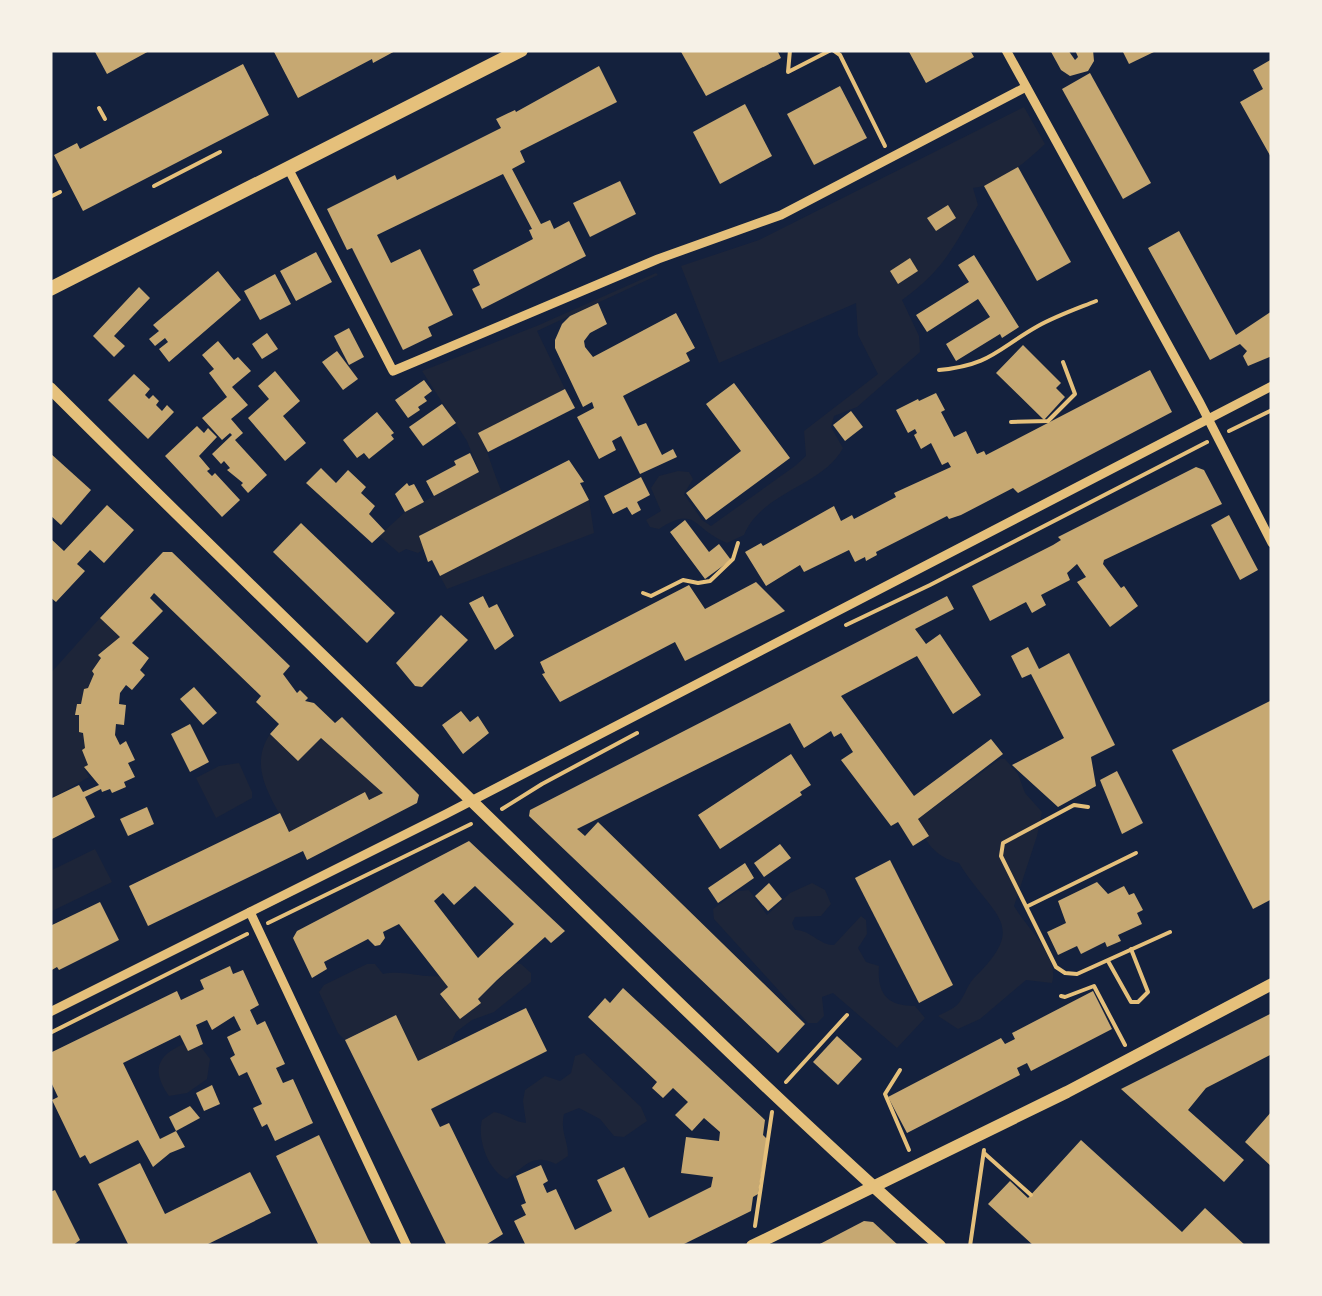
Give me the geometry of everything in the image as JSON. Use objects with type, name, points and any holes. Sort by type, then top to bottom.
[{"type":"main road","points":[[50,289],[521,50]]},
{"type":"main road","points":[[50,388],[219,557],[774,1094],[940,1246]]},
{"type":"main road","points":[[752,1246],[1132,1058],[1272,984]]},
{"type":"street","points":[[1006,50],[1272,542]]},
{"type":"street","points":[[288,168],[392,371],[658,259],[781,215],[1026,87]]},
{"type":"street","points":[[50,1012],[471,800],[1272,386]]},
{"type":"street","points":[[250,912],[407,1246]]},
{"type":"path","points":[[790,50],[788,72],[832,50],[840,55],[891,158]]},
{"type":"path","points":[[100,108],[105,119]]},
{"type":"path","points":[[154,186],[220,152]]},
{"type":"path","points":[[50,197],[60,192]]},
{"type":"path","points":[[939,370],[966,367],[998,354],[1034,328],[1096,300]]},
{"type":"path","points":[[1012,422],[1048,421],[1075,394],[1063,362]]},
{"type":"path","points":[[846,624],[1272,410]]},
{"type":"path","points":[[644,594],[651,596],[683,580],[710,581],[734,559],[738,543]]},
{"type":"path","points":[[50,1033],[488,816],[652,725]]},
{"type":"path","points":[[1088,808],[1074,805],[1003,843],[1001,856],[1056,967],[1077,974],[1170,932]]},
{"type":"path","points":[[1026,907],[1136,853]]},
{"type":"path","points":[[1108,960],[1125,996],[1138,1002],[1148,992],[1148,984],[1131,949]]},
{"type":"path","points":[[1061,996],[1065,998],[1094,986],[1132,1058]]},
{"type":"path","points":[[752,1246],[774,1094],[847,1015]]},
{"type":"path","points":[[900,1070],[884,1094],[916,1164]]},
{"type":"path","points":[[970,1246],[987,1130]]},
{"type":"path","points":[[984,1153],[1032,1195]]},
{"type":"shaded area","points":[[1024,107],[1045,144],[1003,178],[973,188],[978,205],[954,246],[938,268],[902,300],[919,336],[920,352],[857,407],[834,416],[831,427],[843,448],[833,461],[764,508],[744,535],[727,543],[688,519],[659,529],[650,527],[646,520],[661,511],[651,488],[659,476],[689,472],[693,479],[684,494],[702,520],[711,526],[806,456],[804,431],[878,374],[858,335],[856,303],[719,363],[681,266],[759,240]]},
{"type":"shaded area","points":[[656,273],[537,331],[565,389],[479,433],[503,494],[418,553],[406,549],[399,553],[379,536],[405,512],[479,471],[467,441],[422,371]]},
{"type":"shaded area","points":[[589,500],[594,533],[447,589],[440,576]]},
{"type":"shaded area","points":[[100,618],[120,637],[98,654],[101,658],[92,671],[88,688],[84,689],[81,704],[76,705],[88,765],[84,768],[89,777],[50,799],[50,674]]},
{"type":"shaded area","points":[[270,734],[298,761],[321,738],[383,793],[369,800],[365,793],[289,832],[262,772],[261,759]]},
{"type":"shaded area","points":[[1005,759],[1018,774],[1025,793],[1042,812],[1014,906],[1047,953],[1052,983],[1026,980],[980,1019],[958,1029],[938,1016],[960,1001],[971,981],[991,959],[1003,931],[993,908],[959,863],[932,847],[918,819]]},
{"type":"shaded area","points":[[239,763],[252,798],[216,818],[196,778],[219,766]]},
{"type":"shaded area","points":[[95,849],[112,882],[50,912],[50,871]]},
{"type":"shaded area","points":[[812,883],[825,890],[831,904],[821,916],[795,917],[795,930],[834,945],[861,916],[866,920],[867,934],[858,948],[866,962],[879,966],[882,991],[897,1004],[915,1006],[925,1018],[897,1048],[833,993],[822,997],[824,1016],[817,1023],[808,1023],[714,919],[713,909],[738,891],[749,890],[767,915],[790,893]]},
{"type":"shaded area","points":[[367,964],[375,964],[383,974],[440,976],[448,987],[440,995],[460,1019],[515,964],[531,973],[531,982],[494,1012],[472,1020],[456,1032],[450,1045],[418,1061],[396,1015],[345,1040],[338,1033],[319,992],[324,985]]},
{"type":"shaded area","points":[[189,1042],[198,1043],[210,1059],[207,1079],[187,1093],[169,1096],[159,1077],[160,1063],[170,1051]]},
{"type":"shaded area","points":[[584,1053],[641,1107],[647,1121],[624,1137],[614,1136],[600,1119],[579,1108],[564,1114],[568,1156],[556,1164],[534,1161],[507,1179],[500,1175],[486,1154],[482,1120],[494,1112],[526,1123],[525,1090],[545,1076],[560,1081],[571,1073],[575,1056]]},
{"type":"building","points":[[94,50],[151,50],[107,74]]},
{"type":"building","points":[[273,50],[397,50],[298,98]]},
{"type":"building","points":[[680,50],[777,50],[781,58],[706,96]]},
{"type":"building","points":[[908,50],[970,50],[974,57],[926,83]]},
{"type":"building","points":[[1050,50],[1068,50],[1075,60],[1075,50],[1093,50],[1094,61],[1088,71],[1070,76],[1061,70]]},
{"type":"building","points":[[1122,50],[1158,50],[1129,64]]},
{"type":"building","points":[[1272,59],[1272,159],[1240,102],[1263,89],[1253,70]]},
{"type":"building","points":[[243,64],[269,115],[83,211],[54,155],[77,143],[80,149]]},
{"type":"building","points":[[599,66],[617,102],[520,151],[525,162],[512,169],[541,224],[550,220],[554,229],[569,221],[586,256],[482,309],[472,289],[480,285],[473,270],[533,239],[529,230],[532,229],[503,174],[377,235],[391,263],[420,249],[453,315],[428,327],[432,336],[403,350],[352,248],[347,250],[327,209],[395,175],[397,180],[501,128],[496,119]]},
{"type":"building","points":[[1090,73],[1151,183],[1123,199],[1062,89]]},
{"type":"building","points":[[840,86],[867,138],[814,165],[787,114]]},
{"type":"building","points":[[745,104],[772,156],[720,184],[693,132]]},
{"type":"building","points":[[1018,167],[1071,262],[1037,281],[984,186]]},
{"type":"building","points":[[620,181],[636,214],[590,237],[573,203]]},
{"type":"building","points":[[948,205],[956,218],[936,231],[927,218]]},
{"type":"building","points":[[1179,231],[1236,335],[1272,311],[1272,356],[1248,366],[1243,356],[1247,351],[1240,344],[1210,360],[1148,248]]},
{"type":"building","points":[[316,252],[332,282],[296,301],[280,271]]},
{"type":"building","points":[[974,255],[1019,327],[956,361],[946,344],[990,317],[978,299],[927,332],[916,315],[969,282],[958,265]]},
{"type":"building","points":[[910,258],[918,271],[898,284],[890,271]]},
{"type":"building","points":[[218,271],[241,300],[169,362],[159,349],[168,342],[165,338],[155,346],[149,339],[159,331],[153,325]]},
{"type":"building","points":[[275,274],[291,304],[260,320],[244,291]]},
{"type":"building","points":[[139,287],[150,298],[114,336],[125,346],[114,357],[93,336]]},
{"type":"building","points":[[598,303],[607,324],[584,341],[593,357],[676,313],[695,348],[686,353],[690,361],[623,396],[638,426],[646,423],[662,455],[673,449],[677,457],[640,474],[621,436],[612,441],[616,450],[599,459],[577,417],[594,408],[592,402],[583,407],[555,348],[562,324]]},
{"type":"building","points":[[349,328],[364,357],[349,365],[334,336]]},
{"type":"building","points":[[267,333],[278,349],[262,359],[252,344]]},
{"type":"building","points":[[218,341],[234,360],[238,357],[251,371],[232,387],[248,405],[231,419],[243,433],[235,440],[267,475],[248,493],[224,461],[221,464],[212,454],[232,435],[222,440],[202,418],[227,397],[209,373],[214,369],[202,355]]},
{"type":"building","points":[[1023,345],[1061,383],[1056,388],[1065,397],[1044,420],[996,373]]},
{"type":"building","points":[[337,351],[358,379],[343,390],[322,362]]},
{"type":"building","points":[[1150,370],[1172,412],[1018,493],[1013,488],[961,515],[949,519],[947,516],[876,552],[866,561],[865,557],[855,562],[849,550],[804,572],[800,565],[766,586],[745,552],[834,506],[841,521],[852,515],[854,519],[896,497],[894,493],[951,467],[948,462],[942,465],[931,443],[921,449],[915,429],[908,433],[896,410],[918,399],[936,393],[954,437],[966,431],[977,454],[984,451],[986,455]]},
{"type":"building","points":[[275,371],[300,401],[283,416],[306,443],[285,461],[248,418],[269,399],[258,386]]},
{"type":"building","points":[[134,374],[150,389],[145,395],[149,399],[153,395],[162,411],[167,405],[174,412],[148,439],[108,400]]},
{"type":"building","points":[[424,380],[432,391],[424,397],[427,401],[418,407],[420,410],[408,418],[395,400]]},
{"type":"building","points":[[734,383],[790,458],[706,520],[686,493],[741,451],[706,404]]},
{"type":"building","points":[[565,389],[575,408],[488,452],[478,433]]},
{"type":"building","points":[[442,404],[456,423],[423,446],[409,427]]},
{"type":"building","points":[[851,411],[863,427],[845,441],[833,425]]},
{"type":"building","points":[[377,412],[394,433],[394,439],[369,459],[364,453],[357,458],[343,440]]},
{"type":"building","points":[[197,426],[204,433],[208,428],[217,437],[199,456],[210,469],[207,471],[212,476],[215,473],[240,500],[222,517],[165,456]]},
{"type":"building","points":[[50,453],[91,490],[61,525],[50,515]]},
{"type":"building","points":[[470,453],[479,472],[434,496],[426,481]]},
{"type":"building","points":[[569,460],[584,482],[580,483],[589,500],[440,576],[432,560],[428,562],[419,536]]},
{"type":"building","points":[[1196,467],[1204,470],[1222,504],[1104,560],[1103,564],[1138,606],[1110,627],[1077,582],[1086,577],[1077,564],[1067,573],[1070,580],[1041,595],[1046,605],[1032,613],[1026,602],[990,621],[972,586]]},
{"type":"building","points":[[321,468],[336,483],[348,470],[366,487],[361,493],[375,506],[369,514],[385,531],[372,543],[306,483]]},
{"type":"building","points":[[641,477],[650,495],[637,502],[641,510],[632,515],[627,507],[613,514],[604,496]]},
{"type":"building","points":[[407,483],[414,484],[424,502],[405,512],[395,494]]},
{"type":"building","points":[[107,505],[134,530],[104,563],[90,550],[77,564],[85,571],[56,602],[50,597],[50,538],[64,551]]},
{"type":"building","points":[[1229,515],[1258,570],[1240,580],[1211,525]]},
{"type":"building","points":[[685,520],[709,552],[719,544],[731,560],[705,579],[670,532]]},
{"type":"building","points":[[301,523],[395,613],[367,643],[273,552]]},
{"type":"building","points":[[163,552],[172,552],[290,666],[283,674],[297,693],[300,690],[308,698],[305,701],[314,703],[335,723],[342,717],[419,795],[417,803],[307,860],[303,851],[148,926],[129,886],[280,813],[289,832],[365,792],[369,800],[383,793],[321,738],[298,761],[270,734],[279,724],[256,702],[261,696],[154,593],[150,598],[163,611],[132,643],[149,658],[140,670],[145,675],[132,690],[126,685],[120,693],[119,704],[126,705],[124,725],[116,724],[115,735],[120,745],[126,741],[135,760],[128,763],[135,777],[124,782],[126,787],[112,793],[110,789],[101,789],[85,797],[95,817],[50,840],[50,799],[79,785],[83,792],[99,785],[84,767],[88,765],[82,750],[83,733],[79,732],[79,715],[75,715],[101,658],[98,655],[120,637],[100,618]]},
{"type":"building","points":[[756,582],[785,611],[685,661],[675,642],[560,702],[542,674],[545,673],[540,662],[689,585],[705,609]]},
{"type":"building","points":[[483,596],[489,608],[497,604],[514,636],[495,650],[469,603]]},
{"type":"building","points":[[947,596],[954,609],[915,629],[926,644],[940,634],[981,695],[953,714],[917,656],[841,696],[914,796],[991,739],[1003,754],[918,819],[929,836],[913,846],[898,822],[891,826],[841,760],[853,752],[841,733],[834,737],[831,731],[804,748],[790,723],[577,829],[585,836],[598,822],[805,1024],[778,1053],[529,816],[530,810]]},
{"type":"building","points":[[441,615],[468,640],[422,687],[415,686],[396,663]]},
{"type":"building","points":[[1028,647],[1039,669],[1069,653],[1115,745],[1091,757],[1096,786],[1058,807],[1012,765],[1064,738],[1031,674],[1022,678],[1011,656]]},
{"type":"building","points":[[194,687],[217,713],[203,725],[180,699]]},
{"type":"building","points":[[1272,700],[1272,899],[1253,909],[1172,750]]},
{"type":"building","points":[[461,711],[470,722],[478,716],[489,733],[463,754],[442,725]]},
{"type":"building","points":[[190,724],[209,762],[190,772],[171,734]]},
{"type":"building","points":[[791,754],[811,785],[800,792],[802,795],[720,849],[698,815]]},
{"type":"building","points":[[1117,771],[1143,823],[1122,834],[1100,780]]},
{"type":"building","points":[[147,807],[154,824],[128,836],[120,819]]},
{"type":"building","points":[[469,841],[565,931],[551,943],[545,937],[478,999],[481,1003],[460,1019],[440,994],[448,987],[399,924],[383,932],[385,938],[380,945],[375,946],[368,939],[324,962],[327,969],[312,978],[293,938],[297,931]],"holes":[[[475,886],[514,924],[478,958],[434,901],[443,893],[454,905]]]},
{"type":"building","points":[[780,844],[791,858],[764,877],[754,863]]},
{"type":"building","points":[[890,860],[953,985],[919,1003],[855,878]]},
{"type":"building","points":[[745,863],[754,878],[718,903],[708,888]]},
{"type":"building","points":[[1097,882],[1108,894],[1124,886],[1129,895],[1134,893],[1143,910],[1137,913],[1142,924],[1118,935],[1121,941],[1107,947],[1105,942],[1081,954],[1077,946],[1058,955],[1047,932],[1066,923],[1058,901]]},
{"type":"building","points":[[769,883],[782,899],[768,911],[755,896]]},
{"type":"building","points":[[100,902],[119,940],[50,971],[50,926]]},
{"type":"building","points":[[230,966],[233,974],[243,970],[259,1005],[250,1010],[257,1025],[265,1021],[285,1064],[276,1068],[283,1083],[293,1079],[313,1123],[275,1141],[267,1124],[262,1127],[253,1108],[262,1104],[247,1072],[239,1076],[230,1058],[235,1055],[227,1037],[241,1030],[234,1016],[212,1030],[207,1020],[196,1025],[203,1044],[188,1051],[180,1035],[123,1063],[160,1139],[176,1131],[185,1147],[153,1167],[138,1140],[90,1164],[85,1155],[80,1158],[52,1100],[58,1097],[50,1080],[50,1053],[177,991],[181,1000],[204,989],[200,980]]},
{"type":"building","points":[[623,988],[765,1120],[763,1135],[767,1139],[758,1194],[753,1197],[751,1211],[680,1246],[526,1246],[514,1221],[526,1215],[516,1176],[541,1165],[548,1181],[543,1184],[547,1193],[556,1189],[575,1230],[612,1211],[597,1180],[624,1167],[649,1218],[711,1187],[713,1177],[681,1173],[686,1137],[719,1141],[720,1132],[704,1118],[692,1131],[675,1115],[688,1102],[673,1088],[663,1098],[652,1088],[657,1082],[588,1017],[605,998],[610,1003]]},
{"type":"building","points":[[1093,991],[1112,1029],[1031,1071],[1027,1063],[1017,1068],[1020,1075],[907,1133],[888,1097],[1001,1038],[1005,1044],[1015,1039],[1012,1033]]},
{"type":"building","points":[[526,1008],[547,1051],[431,1109],[440,1127],[449,1123],[503,1234],[484,1246],[447,1246],[345,1040],[396,1015],[418,1061]]},
{"type":"building","points":[[1272,1013],[1272,1054],[1206,1088],[1188,1110],[1244,1160],[1224,1182],[1121,1089]]},
{"type":"building","points":[[837,1036],[862,1059],[838,1085],[813,1062]]},
{"type":"building","points":[[212,1085],[220,1104],[204,1111],[196,1093]]},
{"type":"building","points":[[190,1106],[200,1118],[176,1131],[169,1117]]},
{"type":"building","points":[[1272,1111],[1272,1167],[1245,1142]]},
{"type":"building","points":[[319,1135],[372,1246],[319,1246],[276,1156]]},
{"type":"building","points":[[1081,1140],[1182,1232],[1205,1208],[1246,1246],[1034,1246],[988,1204],[1010,1181],[1028,1198]]},
{"type":"building","points":[[140,1163],[165,1214],[250,1172],[271,1213],[204,1246],[129,1246],[98,1184]]},
{"type":"building","points":[[55,1190],[80,1240],[72,1246],[50,1246],[50,1192]]},
{"type":"building","points":[[864,1221],[873,1222],[899,1246],[816,1246]]}]
